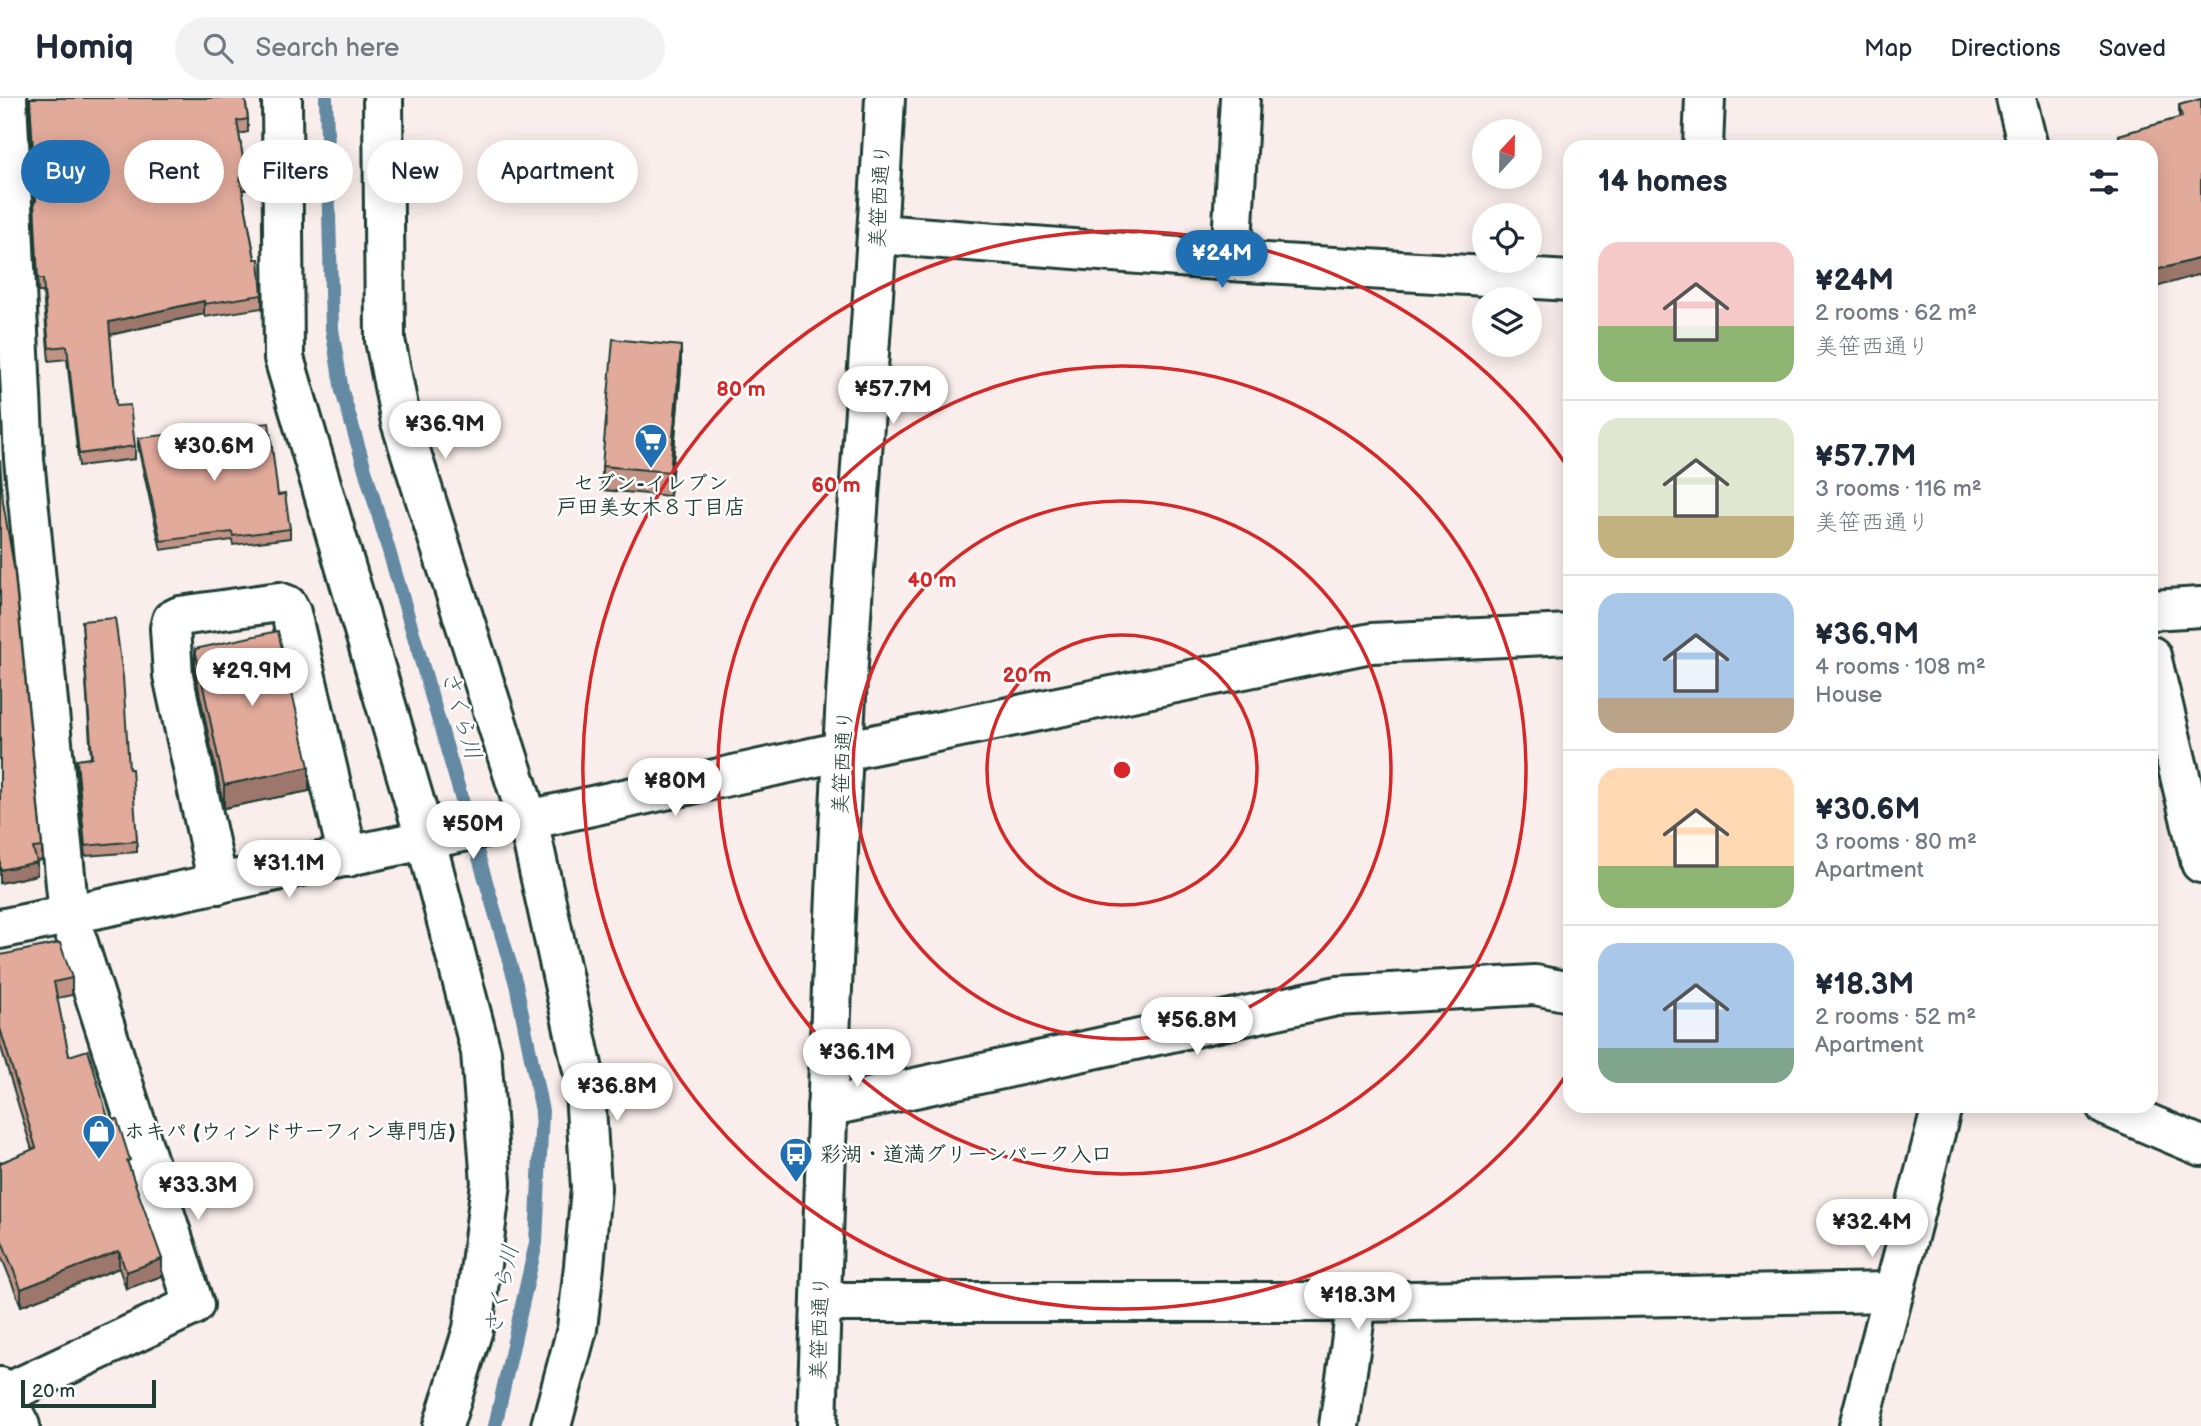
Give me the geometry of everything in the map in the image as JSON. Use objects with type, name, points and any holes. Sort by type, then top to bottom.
[{"type":"street","points":[[7,98],[24,459],[69,915],[194,1305],[8,1403]]},
{"type":"street","points":[[282,98],[284,358],[431,840],[481,1052],[491,1183],[472,1329],[443,1426]]},
{"type":"street","points":[[383,98],[385,340],[401,422],[584,1075],[591,1188],[577,1328],[551,1426]]},
{"type":"street","name":"美笹西通り","points":[[817,1426],[827,1107],[843,751],[885,98]]},
{"type":"street","points":[[1231,261],[1240,98]]},
{"type":"street","points":[[1703,140],[1705,98]]},
{"type":"street","points":[[2016,98],[2026,140]]},
{"type":"street","points":[[878,234],[1231,261],[1563,281]]},
{"type":"street","points":[[218,884],[173,675],[170,628],[172,620],[180,616],[279,602],[287,604],[348,857]]},
{"type":"street","points":[[2158,610],[2201,607]]},
{"type":"street","points":[[0,929],[1371,642],[1563,634]]},
{"type":"street","points":[[2158,685],[2201,863]]},
{"type":"street","points":[[827,1107],[1337,996],[1535,985],[1563,991]]},
{"type":"street","points":[[1860,1426],[1940,1113]]},
{"type":"street","points":[[2123,1113],[2201,1146]]},
{"type":"street","points":[[821,1302],[1357,1302],[1894,1292]]},
{"type":"street","points":[[1339,1426],[1357,1302]]},
{"type":"building","points":[[30,98],[245,98],[248,119],[237,121],[240,140],[238,203],[245,203],[255,259],[259,259],[262,295],[205,304],[204,301],[109,322],[116,406],[130,405],[135,446],[79,454],[67,346],[49,348],[43,279],[38,279],[34,203],[110,203],[110,140],[32,140]]},
{"type":"building","points":[[2201,99],[2201,258],[2158,269],[2158,140],[2120,140],[2119,135],[2182,117],[2179,105]]},
{"type":"building","points":[[613,339],[681,346],[670,472],[602,466]]},
{"type":"building","points":[[269,423],[278,495],[285,494],[290,529],[233,536],[232,532],[161,541],[138,438]]},
{"type":"building","points":[[0,460],[3,502],[14,567],[42,847],[33,848],[37,862],[0,870]]},
{"type":"building","points":[[115,618],[123,677],[137,841],[85,846],[77,760],[92,758],[82,621]]},
{"type":"building","points":[[278,631],[309,767],[224,785],[195,649]]},
{"type":"building","points":[[60,943],[72,978],[54,982],[69,1056],[88,1050],[109,1121],[117,1119],[130,1160],[127,1161],[162,1259],[126,1272],[119,1251],[21,1289],[0,1236],[0,1163],[36,1148],[0,1028],[0,955]]},
{"type":"waterway","name":"さくら川","points":[[326,98],[332,329],[342,391],[516,984],[542,1111],[536,1243],[495,1426]]},
{"type":"place","name":"セブン-イレブン 戸田美女木８丁目店","points":[[651,470]]},
{"type":"place","name":"ホキパ (ウィンドサーフィン専門店)","points":[[99,1161]]},
{"type":"place","name":"彩湖・道満グリーンパーク入口","points":[[796,1184]]}]
